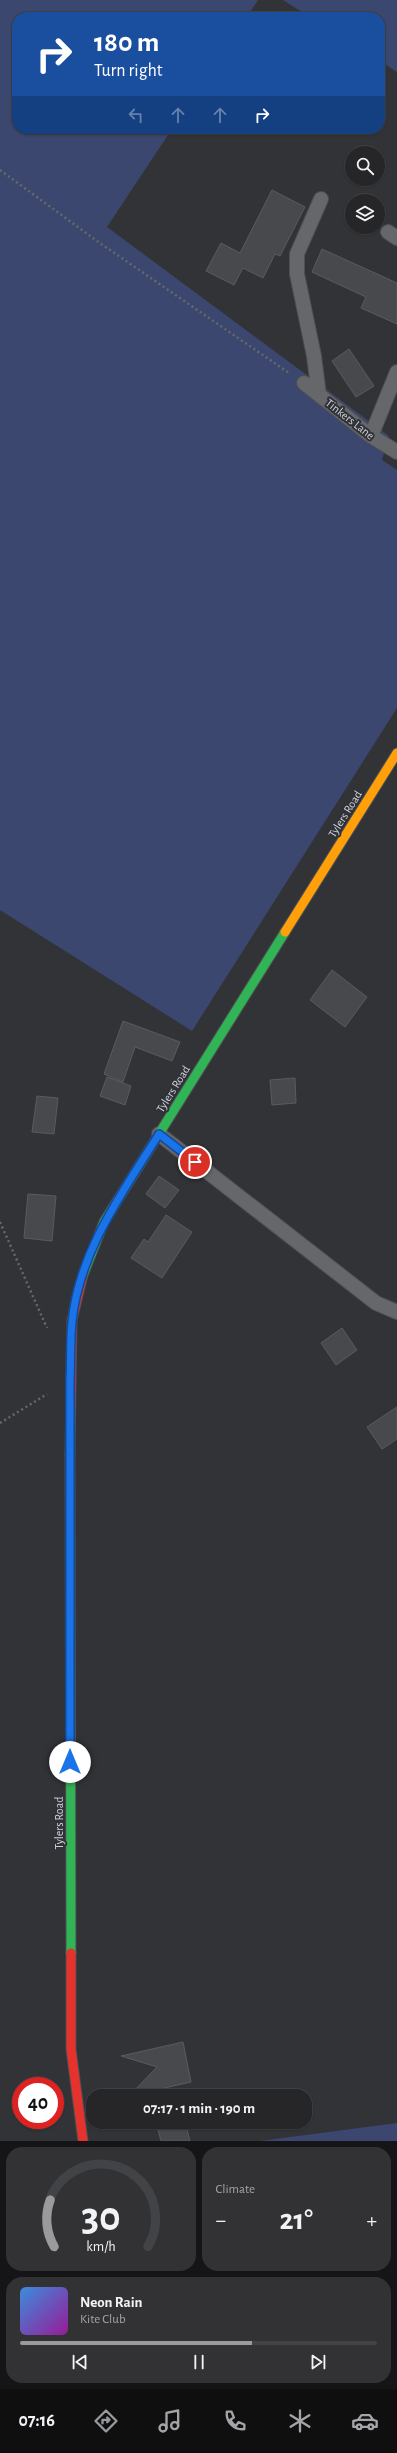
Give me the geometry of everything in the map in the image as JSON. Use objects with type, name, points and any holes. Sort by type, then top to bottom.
[{"type":"street","name":"Tylers Road","points":[[83,2141],[71,2049],[70,1380],[72,1320],[84,1269],[104,1222],[397,754]]},
{"type":"lane","points":[[319,395],[314,356],[297,274],[297,254],[321,199]]},
{"type":"lane","points":[[371,436],[397,372]]},
{"type":"lane","name":"Tinkers Lane","points":[[304,383],[371,436],[397,452]]},
{"type":"lane","points":[[159,1134],[376,1303],[397,1312]]},
{"type":"path","points":[[0,170],[97,241],[304,383]]},
{"type":"path","points":[[0,1222],[48,1330]]},
{"type":"path","points":[[0,1424],[70,1380]]},
{"type":"shaded area","points":[[0,0],[258,0],[250,12],[12,12],[12,134],[169,134],[107,227],[389,436],[382,460],[397,470],[397,708],[192,1031],[0,910]]},
{"type":"shaded area","points":[[283,0],[397,0],[397,72],[385,64],[385,12],[302,12]]},
{"type":"shaded area","points":[[397,2123],[397,2141],[260,2141]]},
{"type":"building","points":[[272,190],[305,207],[280,256],[275,254],[263,278],[243,268],[234,285],[206,271],[221,243],[240,253]]},
{"type":"building","points":[[322,249],[397,283],[397,324],[361,308],[366,297],[312,272]]},
{"type":"building","points":[[349,349],[374,386],[356,397],[332,361]]},
{"type":"building","points":[[332,970],[367,997],[345,1027],[310,1000]]},
{"type":"building","points":[[123,1021],[180,1042],[172,1061],[135,1047],[123,1082],[104,1074]]},
{"type":"building","points":[[107,1077],[131,1086],[125,1105],[100,1096]]},
{"type":"building","points":[[295,1078],[296,1103],[272,1105],[270,1080]]},
{"type":"building","points":[[37,1096],[58,1098],[54,1134],[32,1132]]},
{"type":"building","points":[[159,1176],[179,1190],[165,1208],[146,1194]]},
{"type":"building","points":[[28,1194],[56,1196],[52,1241],[24,1238]]},
{"type":"building","points":[[166,1215],[192,1232],[162,1278],[131,1258],[144,1239],[148,1242]]},
{"type":"building","points":[[342,1328],[357,1350],[336,1365],[321,1343]]},
{"type":"building","points":[[397,1407],[397,1439],[382,1449],[367,1427]]},
{"type":"building","points":[[183,2042],[191,2082],[160,2089],[136,2089],[157,2067],[121,2056]]},
{"type":"building","points":[[158,2129],[187,2129],[190,2141],[161,2141]]},
{"type":"traffic: fast","points":[[83,1275],[104,1222],[285,932]]},
{"type":"traffic: fast","points":[[70,1454],[71,1953]]},
{"type":"traffic: slow","points":[[285,932],[397,753]]},
{"type":"traffic: jam","points":[[70,1454],[72,1320],[83,1275]]},
{"type":"traffic: jam","points":[[71,1953],[71,2049],[83,2141]]},
{"type":"route","points":[[70,1762],[70,1380],[72,1320],[84,1269],[104,1222],[159,1134],[195,1162]]}]
